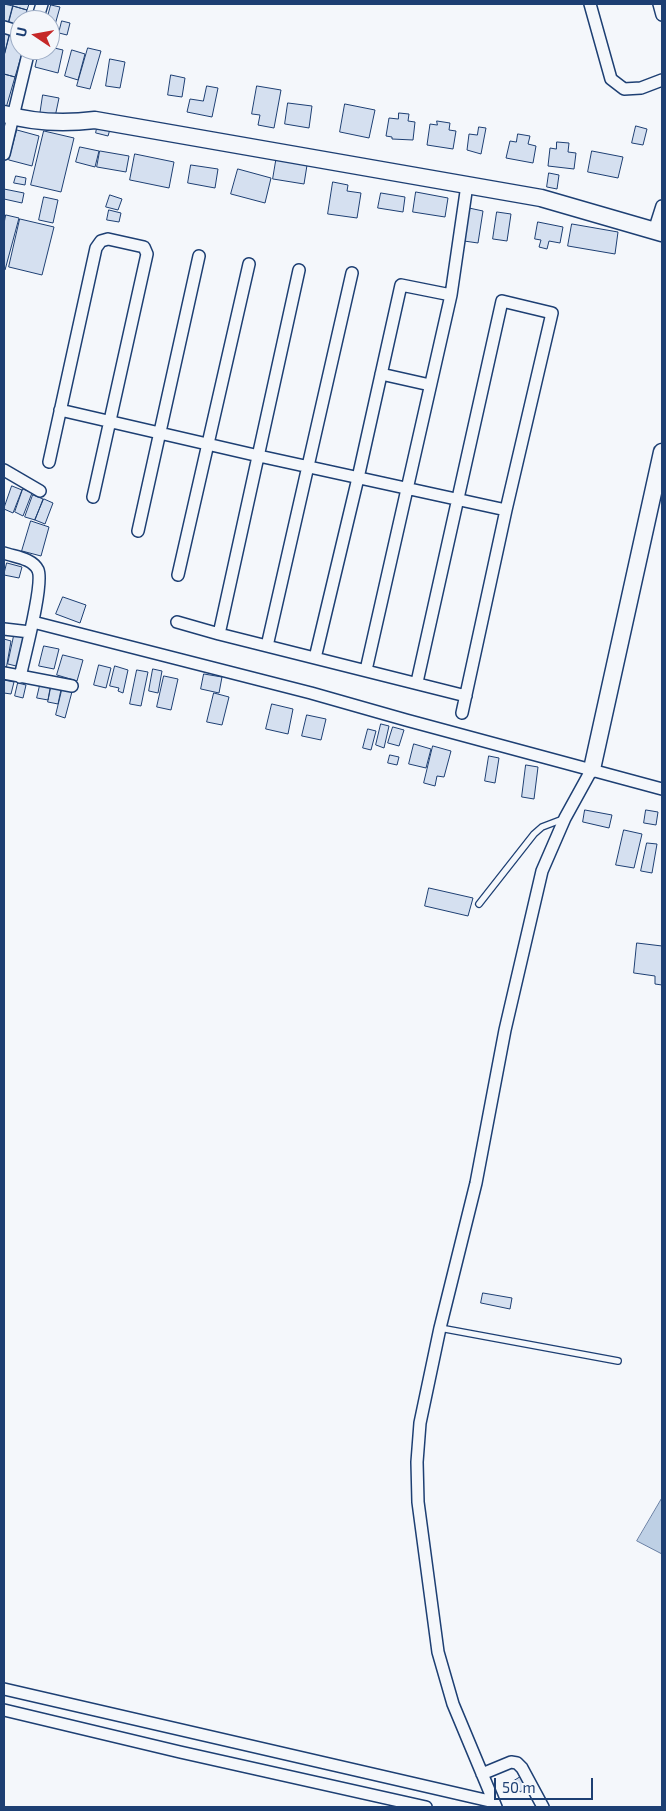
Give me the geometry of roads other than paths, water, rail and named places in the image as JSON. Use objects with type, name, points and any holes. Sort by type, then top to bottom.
[{"type":"street","points":[[590,4],[611,79],[624,89],[641,88],[662,80]]},
{"type":"street","points":[[659,4],[662,15]]},
{"type":"street","points":[[4,154],[8,115],[26,60]]},
{"type":"street","points":[[8,115],[55,123],[95,120],[541,198],[658,232],[662,206]]},
{"type":"street","points":[[366,670],[451,295],[467,185]]},
{"type":"street","points":[[49,462],[96,248],[101,240],[108,239],[144,247],[147,254],[93,496]]},
{"type":"street","points":[[138,531],[199,256]]},
{"type":"street","points":[[178,575],[248,264]]},
{"type":"street","points":[[219,634],[299,270]]},
{"type":"street","points":[[268,646],[352,273]]},
{"type":"street","points":[[315,658],[401,285],[451,295]]},
{"type":"street","points":[[416,682],[459,499],[502,302],[552,313],[506,510],[462,714]]},
{"type":"street","points":[[381,374],[430,385]]},
{"type":"street","points":[[60,410],[258,456],[506,510]]},
{"type":"street","points":[[495,1805],[453,1704],[438,1652],[418,1502],[417,1462],[420,1423],[440,1328],[476,1183],[505,1030],[531,912],[542,870],[565,818],[592,769],[662,452]]},
{"type":"street","points":[[4,470],[40,492]]},
{"type":"street","points":[[4,554],[29,561],[38,570],[39,582],[32,627],[20,677]]},
{"type":"street","points":[[177,622],[466,696]]},
{"type":"street","points":[[4,629],[32,627],[311,692],[406,720],[662,789]]},
{"type":"street","points":[[4,673],[72,686]]},
{"type":"street","points":[[4,1689],[495,1805]]},
{"type":"street","points":[[69,1726],[73,1705]]},
{"type":"street","points":[[4,1710],[180,1752],[426,1807]]},
{"type":"street","points":[[482,1774],[511,1762],[517,1763],[522,1768],[543,1807]]},
{"type":"lane","points":[[479,904],[534,834],[542,827],[565,818]]},
{"type":"lane","points":[[440,1328],[618,1360]]},
{"type":"water","points":[[662,1498],[662,1554],[637,1541]]}]
